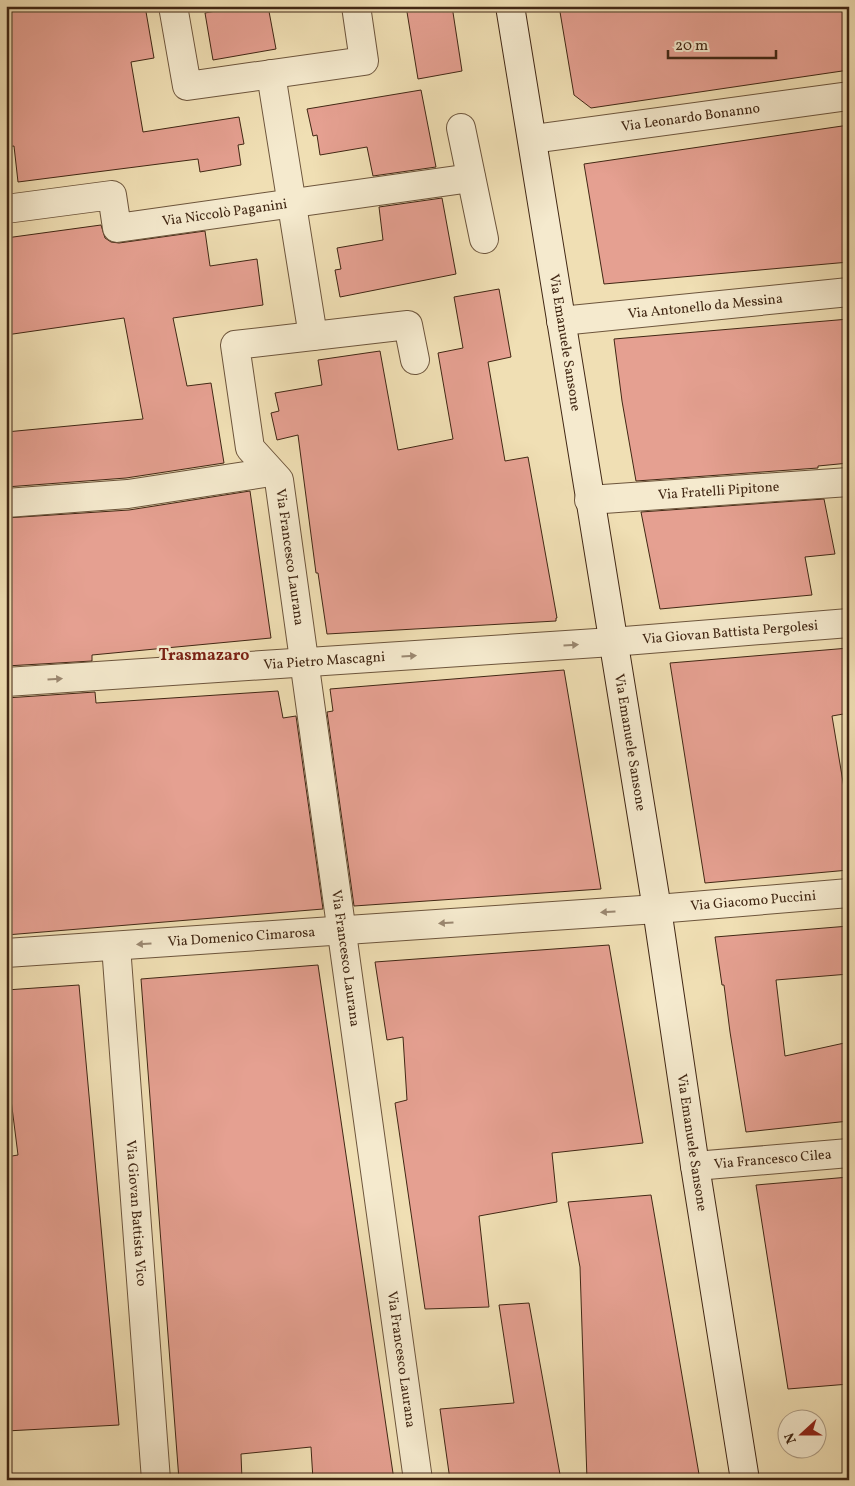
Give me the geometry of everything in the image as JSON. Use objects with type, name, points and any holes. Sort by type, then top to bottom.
[{"type":"street","points":[[174,6],[187,86],[364,61],[356,6]]},
{"type":"street","name":"Via Emanuele Sansone","points":[[510,6],[612,642],[657,909],[744,1480]]},
{"type":"street","points":[[271,74],[313,336],[408,325],[415,360]]},
{"type":"street","name":"Via Leonardo Bonanno","points":[[532,139],[849,96]]},
{"type":"street","points":[[461,128],[484,239]]},
{"type":"street","name":"Via Niccolò Paganini","points":[[6,209],[112,195],[117,228],[471,178]]},
{"type":"street","name":"Via Antonello da Messina","points":[[561,321],[849,292]]},
{"type":"street","name":"Via Francesco Laurana","points":[[313,336],[235,345],[250,448],[279,480],[418,1480]]},
{"type":"street","points":[[6,503],[128,494],[271,472]]},
{"type":"street","name":"Via Fratelli Pipitone","points":[[589,500],[849,482]]},
{"type":"street","name":"Via Giovan Battista Pergolesi","points":[[612,642],[849,623]]},
{"type":"street","name":"Via Pietro Mascagni","points":[[6,682],[612,642]]},
{"type":"street","name":"Via Giacomo Puccini","points":[[657,909],[849,893]]},
{"type":"street","name":"Via Domenico Cimarosa","points":[[6,953],[657,909]]},
{"type":"street","name":"Via Giovan Battista Vico","points":[[116,946],[156,1480]]},
{"type":"street","name":"Via Francesco Cilea","points":[[695,1166],[849,1153]]},
{"type":"building","points":[[6,6],[145,6],[154,58],[131,62],[143,132],[239,117],[244,144],[238,145],[241,165],[200,172],[198,159],[18,182],[14,146],[6,147]]},
{"type":"building","points":[[242,6],[268,6],[276,49],[213,60],[205,13]]},
{"type":"building","points":[[406,6],[452,6],[462,71],[418,79]]},
{"type":"building","points":[[559,6],[849,6],[849,70],[591,108],[574,95]]},
{"type":"building","points":[[421,90],[436,167],[373,176],[367,147],[320,155],[317,135],[313,136],[307,109]]},
{"type":"building","points":[[849,125],[849,262],[604,284],[584,164]]},
{"type":"building","points":[[442,198],[456,274],[340,297],[335,270],[341,269],[337,248],[383,240],[379,207]]},
{"type":"building","points":[[101,225],[105,238],[111,242],[119,243],[205,231],[210,266],[257,259],[263,305],[173,318],[187,386],[211,383],[224,463],[126,478],[6,487],[6,432],[143,419],[124,318],[6,335],[6,238]]},
{"type":"building","points":[[499,289],[511,357],[488,362],[505,461],[528,457],[556,621],[327,634],[318,573],[316,573],[298,435],[277,440],[271,413],[279,411],[275,393],[322,385],[318,360],[380,351],[398,450],[453,439],[438,353],[463,348],[454,297]]},
{"type":"building","points":[[849,319],[849,463],[818,466],[818,468],[636,481],[622,401],[614,339]]},
{"type":"building","points":[[250,491],[271,638],[92,655],[92,661],[6,666],[6,518],[129,510]]},
{"type":"building","points":[[824,499],[835,554],[805,557],[812,595],[660,609],[641,512]]},
{"type":"building","points":[[849,648],[849,713],[832,716],[845,794],[849,794],[849,870],[705,883],[670,663]]},
{"type":"building","points":[[564,670],[601,889],[354,906],[327,712],[333,711],[330,689]]},
{"type":"building","points":[[278,691],[283,718],[296,716],[323,909],[6,935],[6,698],[95,692],[96,703]]},
{"type":"building","points":[[849,926],[849,974],[776,980],[785,1056],[849,1042],[849,1121],[746,1132],[715,937]]},
{"type":"building","points":[[609,945],[643,1143],[552,1153],[557,1202],[479,1216],[489,1307],[425,1309],[395,1103],[407,1100],[403,1037],[387,1040],[375,962]]},
{"type":"building","points":[[318,965],[394,1480],[313,1480],[311,1447],[241,1454],[242,1480],[179,1480],[141,979]]},
{"type":"building","points":[[79,985],[119,1425],[6,1431],[6,1157],[18,1155],[6,1060],[6,990]]},
{"type":"building","points":[[849,1177],[849,1384],[788,1389],[756,1185]]},
{"type":"building","points":[[651,1195],[700,1480],[587,1480],[580,1267],[568,1202]]},
{"type":"building","points":[[529,1303],[561,1480],[450,1480],[440,1409],[514,1403],[499,1305]]},
{"type":"district","name":"Trasmazaro","points":[[204,656]]}]
